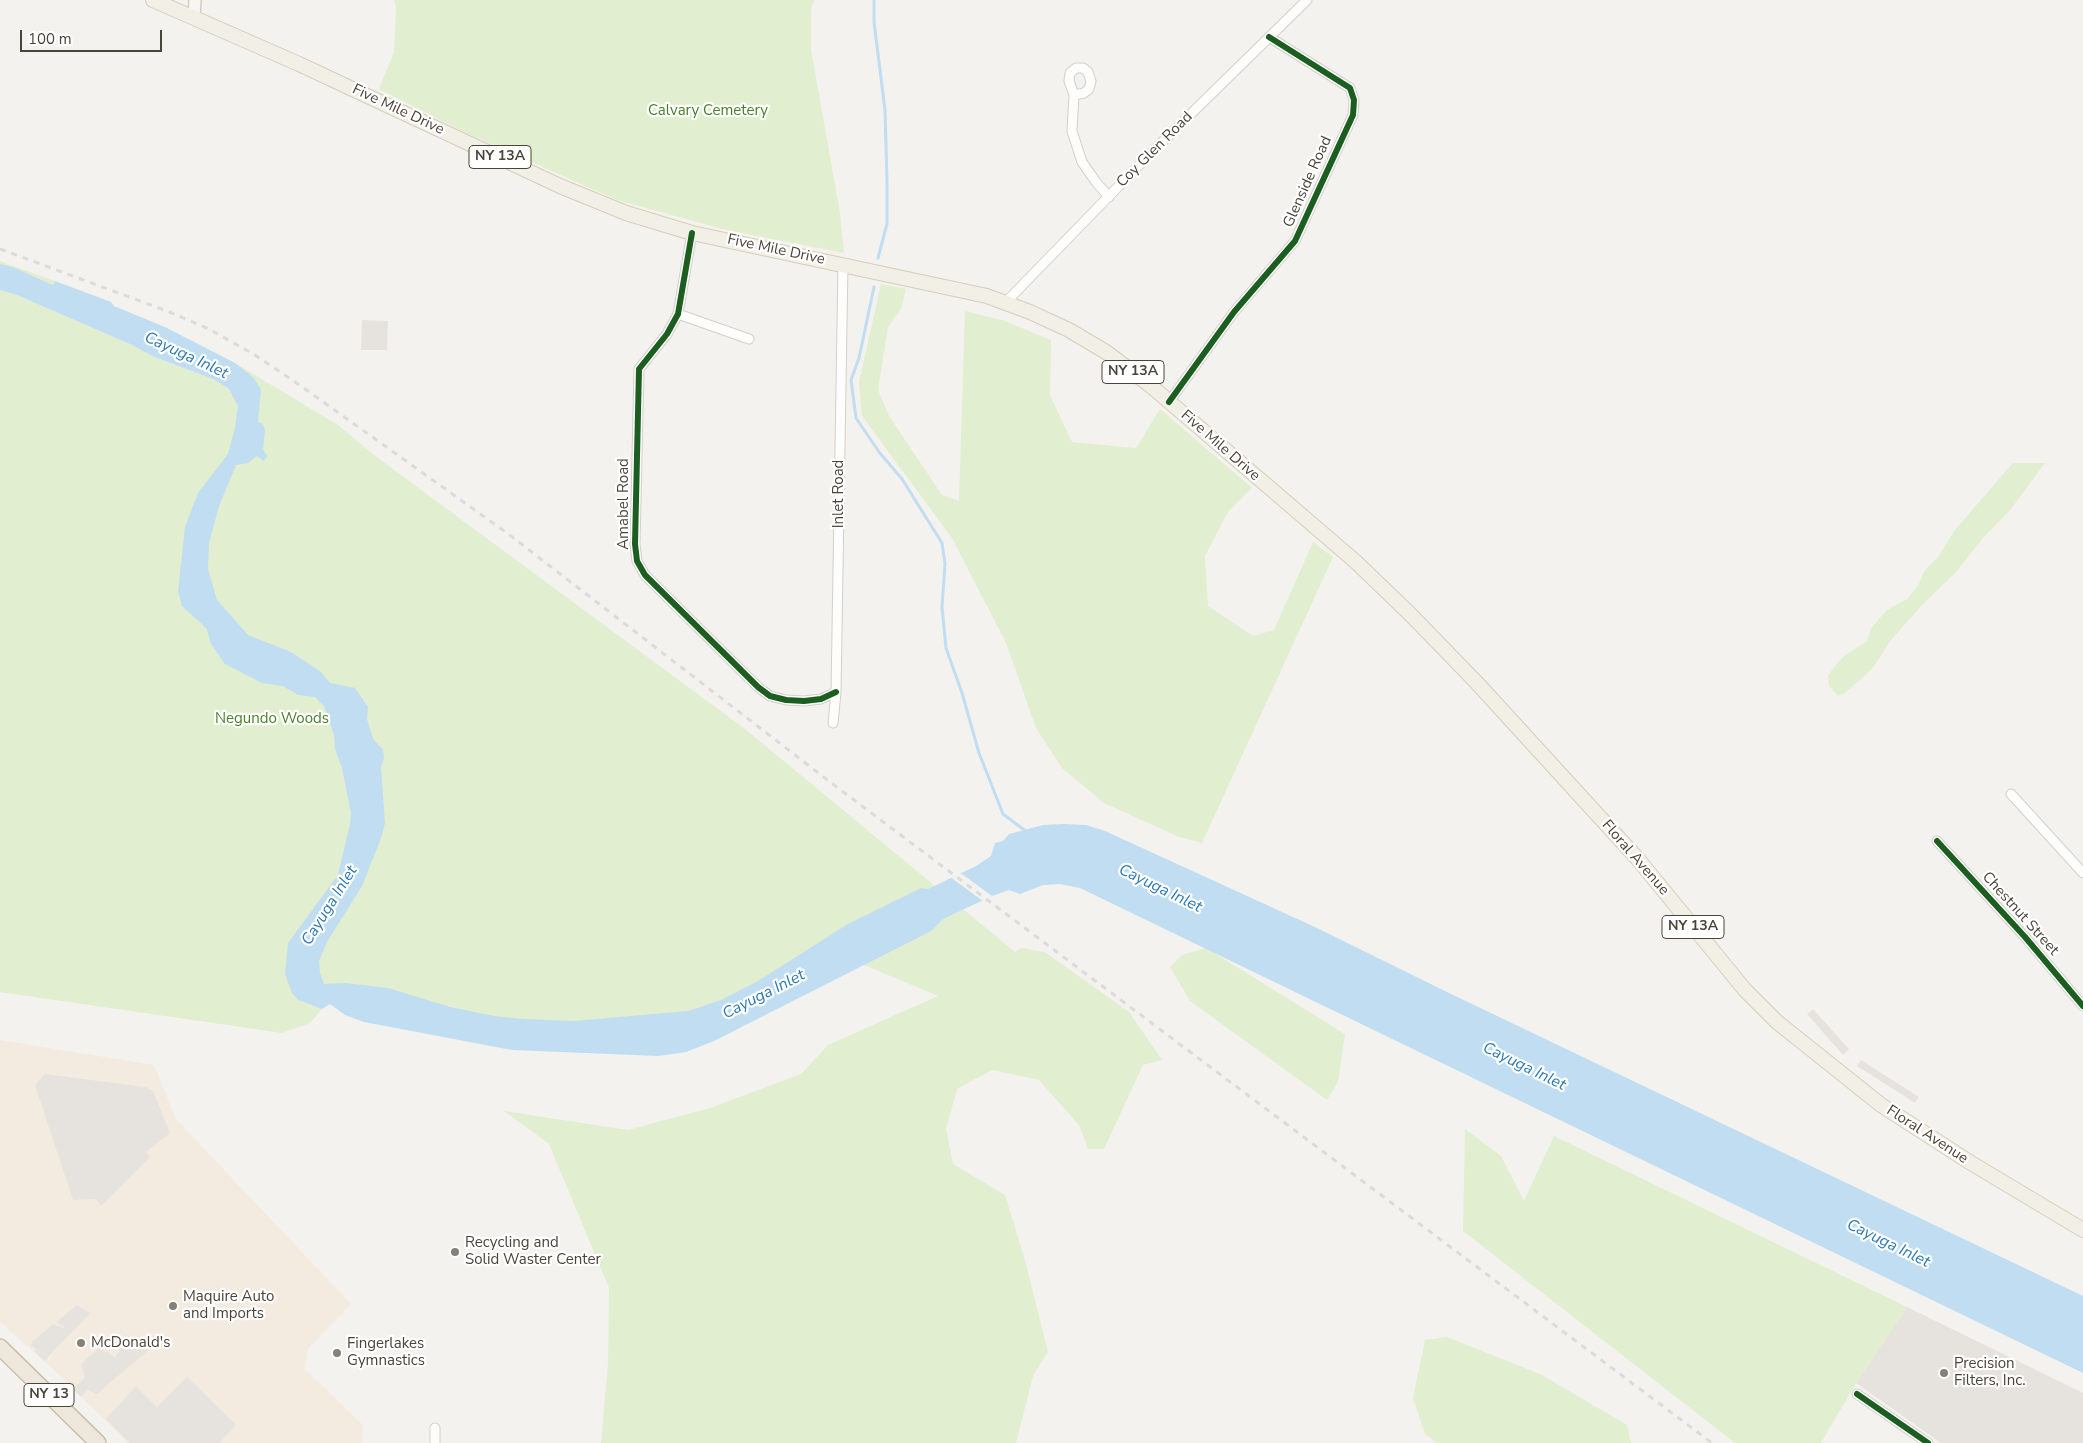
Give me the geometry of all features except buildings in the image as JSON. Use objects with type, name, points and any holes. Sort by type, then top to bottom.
[{"type":"highway","name":"NY 13","points":[[0,1347],[98,1443]]},
{"type":"main road","name":"Five Mile Drive","points":[[153,0],[194,17],[560,186],[626,213],[692,233],[961,290],[1005,303],[1069,330],[1106,352],[1169,402],[1356,562]]},
{"type":"main road","name":"Floral Avenue","points":[[1356,562],[1412,616],[1520,730],[1636,858],[1710,949],[1766,1013],[1847,1080],[1881,1105],[1971,1163],[2083,1230]]},
{"type":"street","points":[[194,17],[195,0]]},
{"type":"street","name":"Coy Glen Road","points":[[1005,303],[1307,0]]},
{"type":"street","name":"Glenside Road","points":[[1169,402],[1234,312],[1295,241],[1353,115],[1354,100],[1350,88],[1269,37]]},
{"type":"street","points":[[1074,95],[1071,117],[1075,145],[1096,182],[1109,197]]},
{"type":"street","name":"Amabel Road","points":[[692,233],[678,314],[668,334],[639,369],[635,544],[637,560],[645,575],[758,687],[770,696],[786,700],[804,701],[821,699],[836,692]]},
{"type":"street","name":"Inlet Road","points":[[833,723],[836,692],[843,264]]},
{"type":"street","points":[[678,314],[749,340]]},
{"type":"street","points":[[2011,794],[2083,873]]},
{"type":"street","name":"Chestnut Street","points":[[1937,841],[2025,937],[2083,1006]]},
{"type":"street","points":[[1858,1394],[1928,1443]]},
{"type":"street","points":[[435,1428],[435,1443]]},
{"type":"shaded area","points":[[362,320],[388,321],[387,350],[361,350]]},
{"type":"shaded area","points":[[1813,1009],[1849,1049],[1843,1055],[1807,1014]]},
{"type":"shaded area","points":[[0,1040],[154,1065],[176,1119],[351,1304],[308,1349],[305,1369],[363,1425],[362,1443],[128,1443],[55,1371],[0,1322]]},
{"type":"shaded area","points":[[1861,1060],[1919,1097],[1915,1103],[1857,1066]]},
{"type":"shaded area","points":[[45,1074],[145,1087],[153,1091],[170,1133],[146,1152],[150,1157],[101,1206],[96,1199],[73,1200],[35,1085]]},
{"type":"shaded area","points":[[77,1305],[90,1313],[44,1361],[34,1351],[37,1349],[31,1346],[32,1342],[53,1324],[65,1327],[58,1323],[60,1319]]},
{"type":"shaded area","points":[[1907,1307],[2083,1393],[2083,1443],[1941,1443],[1856,1383]]},
{"type":"shaded area","points":[[124,1343],[142,1343],[152,1347],[97,1394],[88,1390],[81,1397],[73,1389],[85,1377],[81,1364],[101,1346],[104,1352],[106,1351],[115,1358]]},
{"type":"shaded area","points":[[2016,1360],[2064,1391],[2053,1407],[2007,1373]]},
{"type":"shaded area","points":[[187,1377],[236,1425],[219,1443],[130,1443],[106,1419],[136,1386],[157,1407]]},
{"type":"shaded area","points":[[2001,1385],[2047,1418],[2030,1443],[1981,1443],[1967,1433]]},
{"type":"green space","name":"Calvary Cemetery","points":[[394,0],[814,0],[811,10],[811,49],[840,213],[844,253],[722,229],[617,200],[464,132],[379,89],[394,52],[396,7]]},
{"type":"green space","points":[[0,261],[55,281],[53,285],[13,267],[0,264]]},
{"type":"green space","points":[[881,284],[906,289],[901,309],[888,327],[878,390],[889,416],[942,495],[959,501],[965,311],[1002,320],[1051,340],[1050,395],[1072,442],[1136,448],[1160,409],[1252,488],[1228,512],[1205,556],[1208,606],[1253,636],[1274,630],[1313,542],[1333,557],[1202,843],[1179,837],[1104,803],[1062,768],[1036,728],[1006,643],[952,538],[862,416],[859,382]]},
{"type":"green space","name":"Negundo Woods","points":[[0,290],[17,295],[132,345],[152,356],[213,379],[229,389],[261,389],[253,377],[235,363],[338,425],[378,458],[745,729],[1015,952],[1021,948],[1045,952],[1129,1012],[1162,1060],[1143,1065],[1104,1149],[1088,1149],[1079,1125],[1039,1080],[992,1070],[957,1089],[946,1129],[953,1164],[1005,1195],[1025,1260],[1048,1352],[1033,1376],[1016,1443],[601,1443],[608,1363],[609,1288],[549,1144],[504,1111],[628,1130],[710,1108],[801,1074],[828,1045],[938,996],[838,954],[689,1033],[426,1017],[298,1000],[322,1009],[310,1023],[282,1033],[0,992]]},
{"type":"green space","points":[[2013,463],[2045,463],[2011,509],[1982,539],[1957,571],[1922,605],[1891,640],[1872,669],[1845,693],[1838,696],[1829,686],[1828,675],[1843,657],[1867,641],[1871,628],[1887,610],[1907,599],[1918,586],[1925,570],[1938,557],[1954,531]]},
{"type":"green space","points":[[1206,948],[1345,1034],[1338,1082],[1327,1100],[1190,1001],[1170,967],[1182,955]]},
{"type":"green space","points":[[1465,1129],[1501,1156],[1524,1201],[1554,1136],[1907,1307],[1856,1383],[1821,1443],[1735,1443],[1463,1231]]},
{"type":"green space","points":[[1447,1337],[1540,1374],[1627,1425],[1631,1443],[1437,1443],[1425,1434],[1413,1398],[1425,1340]]},
{"type":"water","name":"Cayuga Inlet","points":[[0,264],[13,267],[53,285],[55,281],[111,302],[114,306],[167,328],[235,363],[253,377],[261,389],[258,422],[263,424],[265,430],[263,449],[267,456],[264,461],[257,456],[248,463],[236,465],[219,506],[209,543],[208,569],[217,600],[248,635],[291,652],[320,671],[330,683],[355,688],[368,707],[367,719],[373,739],[383,750],[384,758],[381,767],[385,823],[362,886],[327,942],[319,961],[320,973],[324,984],[345,983],[388,988],[450,1007],[494,1016],[523,1019],[574,1021],[688,1011],[721,1000],[758,981],[848,924],[921,888],[928,889],[976,866],[991,856],[995,843],[1003,841],[1009,834],[1043,825],[1086,825],[1105,831],[1317,928],[2083,1296],[2083,1373],[1080,888],[1060,884],[1043,885],[1020,894],[1009,890],[992,896],[943,919],[931,931],[714,1041],[686,1052],[658,1056],[512,1050],[364,1022],[345,1015],[330,1004],[322,1009],[298,1000],[292,993],[285,974],[288,943],[338,875],[350,824],[351,813],[342,768],[335,749],[334,735],[324,706],[315,697],[298,695],[283,686],[262,683],[225,664],[211,644],[207,629],[182,606],[178,591],[185,527],[198,493],[228,454],[235,428],[238,406],[229,389],[213,379],[152,356],[132,345],[17,295],[0,290]]},
{"type":"pier","points":[[958,872],[992,896],[983,901],[949,876]]},
{"type":"waterway","points":[[874,0],[874,22],[885,110],[887,180],[887,224],[878,258]]},
{"type":"waterway","points":[[874,287],[859,358],[851,380],[856,418],[879,452],[902,479],[942,543],[945,564],[942,607],[946,648],[962,693],[979,753],[1003,814],[1027,832]]},
{"type":"railway","points":[[0,249],[167,311],[209,329],[255,355],[298,384],[507,533],[834,785],[1712,1443]]},
{"type":"cycle path","points":[[1169,402],[1234,312],[1295,241],[1353,115],[1354,100],[1350,88],[1269,37]]},
{"type":"cycle path","points":[[692,233],[678,314],[667,334],[639,369],[635,544],[637,561],[645,575],[758,687],[770,696],[786,700],[804,701],[821,699],[836,692]]},
{"type":"cycle path","points":[[1937,841],[2025,937],[2083,1006]]},
{"type":"cycle path","points":[[1857,1394],[1928,1443]]},
{"type":"place","name":"Recycling and Solid Waster Center","points":[[455,1252]]},
{"type":"place","name":"Maquire Auto and Imports","points":[[173,1306]]},
{"type":"place","name":"McDonald's","points":[[81,1343]]},
{"type":"place","name":"Fingerlakes Gymnastics","points":[[337,1353]]},
{"type":"place","name":"Precision Filters, Inc.","points":[[1944,1373]]}]
